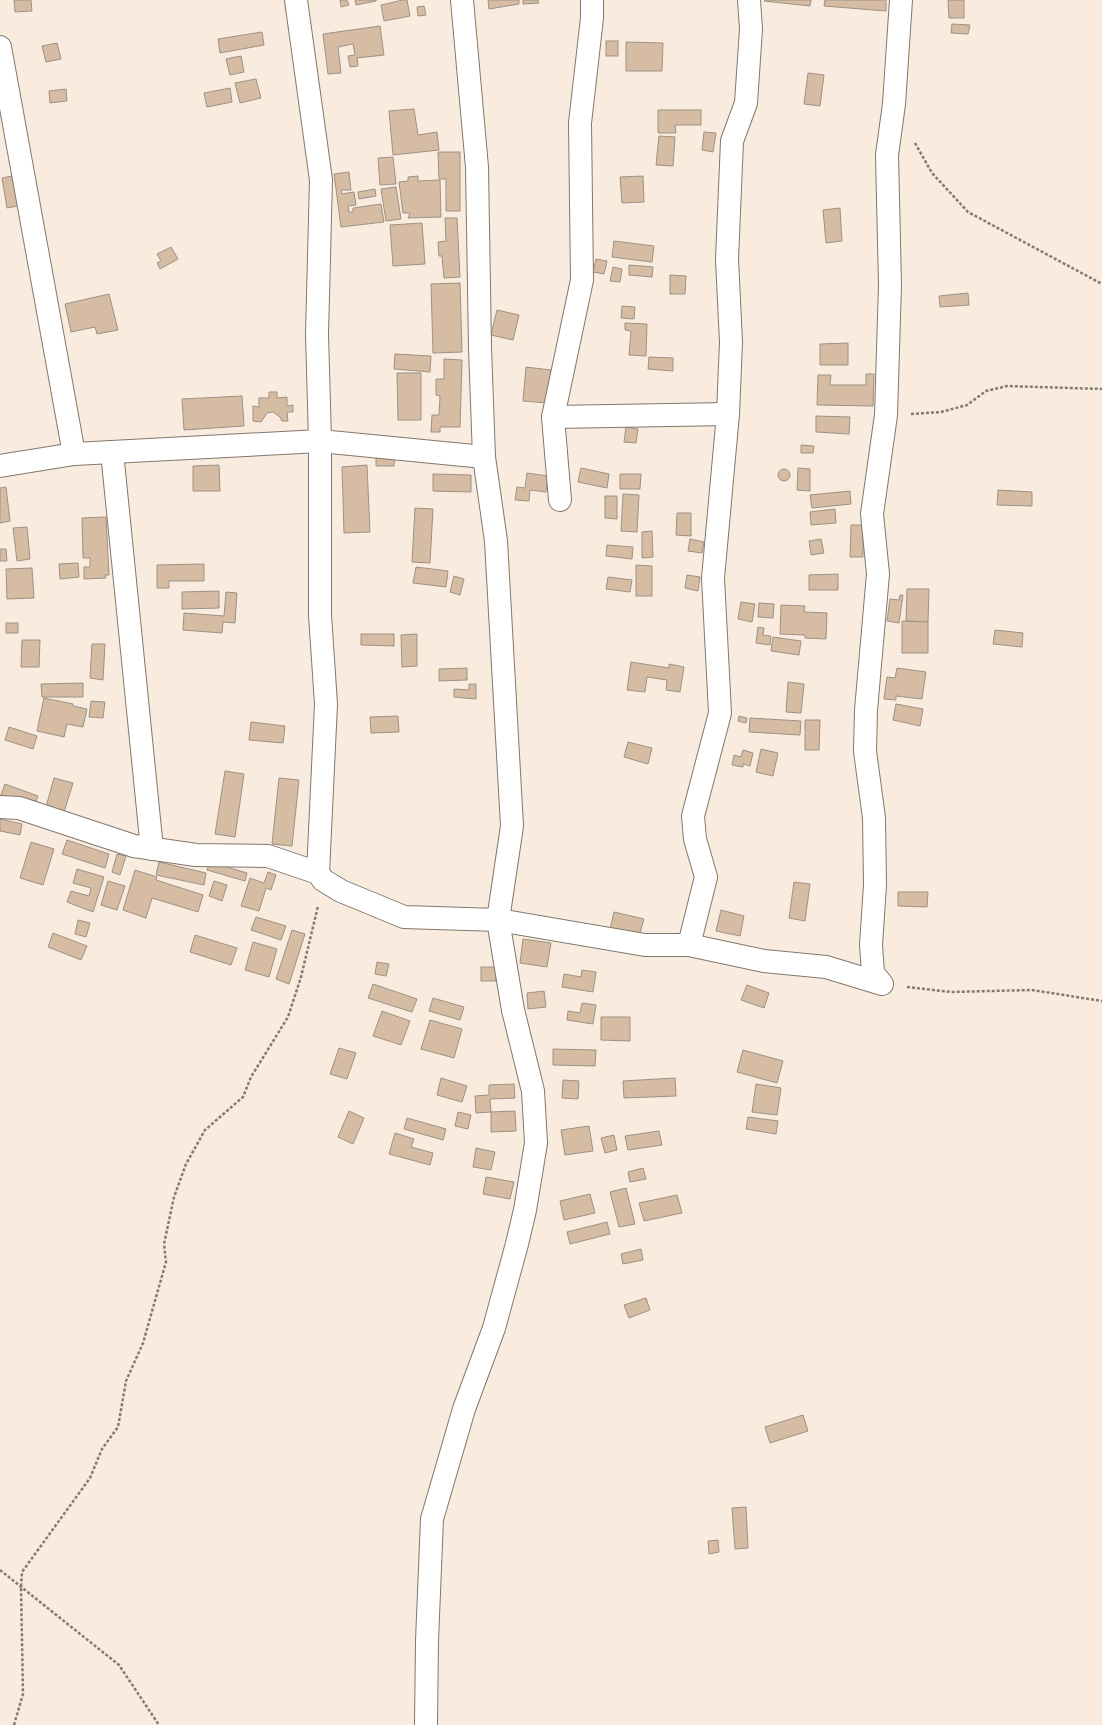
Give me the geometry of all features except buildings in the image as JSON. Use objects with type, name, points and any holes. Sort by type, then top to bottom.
[{"type":"street","points":[[296,0],[321,180],[317,334],[320,441],[320,615],[326,704],[321,876]]},
{"type":"street","points":[[426,1725],[427,1641],[432,1519],[464,1409],[494,1328],[518,1244],[536,1143],[533,1092],[512,1010],[498,920],[512,826],[496,541],[484,458],[477,167],[462,0]]},
{"type":"street","points":[[560,500],[553,417],[582,280],[580,123],[592,18],[592,0]]},
{"type":"street","points":[[689,945],[706,877],[695,839],[693,816],[720,713],[714,578],[728,414],[731,342],[727,259],[732,141],[746,103],[751,29],[749,0]]},
{"type":"street","points":[[882,984],[873,973],[871,945],[876,885],[874,818],[865,751],[866,710],[878,574],[872,514],[886,415],[890,285],[887,155],[894,104],[901,0]]},
{"type":"street","points":[[0,47],[74,454]]},
{"type":"street","points":[[553,417],[728,414]]},
{"type":"street","points":[[0,466],[74,454],[320,441],[484,458]]},
{"type":"street","points":[[112,452],[152,848]]},
{"type":"street","points":[[0,807],[19,808],[134,846],[196,855],[268,856],[321,876],[341,891],[404,917],[498,920],[645,945],[689,945],[764,961],[826,967],[882,984]]},
{"type":"path","points":[[913,138],[932,173],[968,212],[1102,284]]},
{"type":"path","points":[[886,415],[941,412],[967,405],[986,391],[1007,386],[1102,389]]},
{"type":"path","points":[[14,1725],[23,1694],[22,1572],[90,1478],[102,1449],[118,1427],[126,1381],[143,1343],[166,1262],[164,1244],[174,1197],[181,1177],[186,1164],[205,1130],[243,1097],[251,1077],[288,1017],[301,977],[321,876]]},
{"type":"path","points":[[882,984],[951,992],[1032,990],[1102,1001]]},
{"type":"path","points":[[0,1570],[119,1665],[159,1725]]}]
